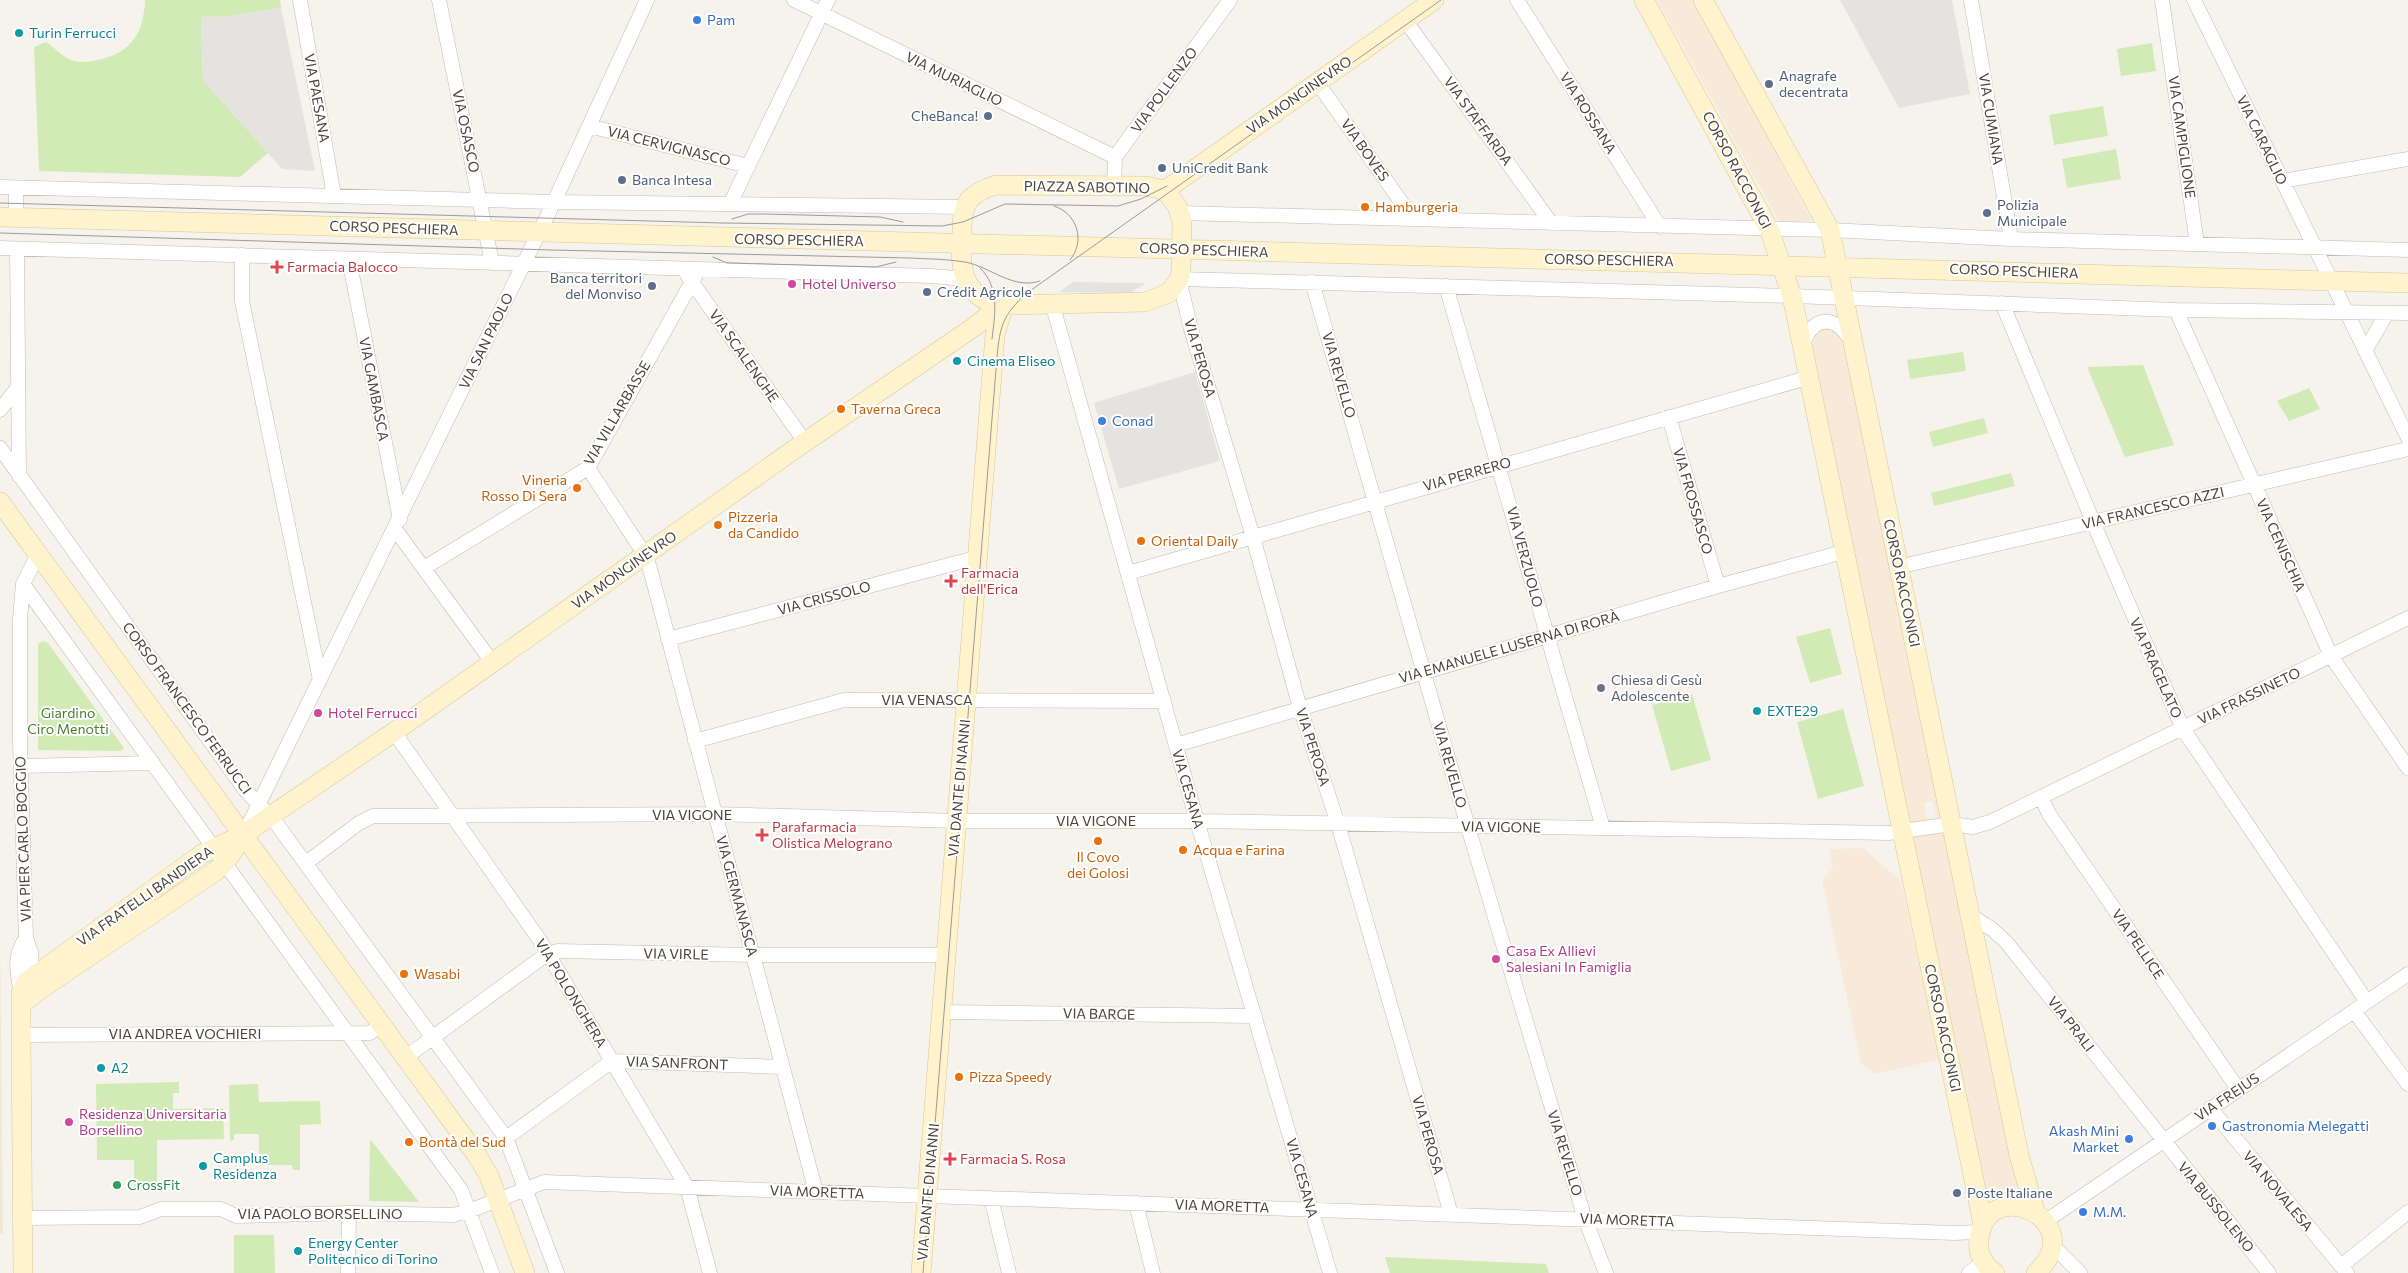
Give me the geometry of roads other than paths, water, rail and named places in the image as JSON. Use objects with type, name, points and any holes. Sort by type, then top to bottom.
[{"type":"street","name":"VIA PAESANA","points":[[303,0],[334,196]]},
{"type":"street","name":"VIA OSASCO","points":[[439,0],[481,200],[492,263]]},
{"type":"street","name":"VIA SAN PAOLO","points":[[266,810],[320,680],[554,202],[647,0]]},
{"type":"street","name":"VIA MURIAGLIO","points":[[794,0],[1115,157]]},
{"type":"street","points":[[730,204],[828,0]]},
{"type":"street","name":"VIA POLLENZO","points":[[1115,157],[1230,0]]},
{"type":"street","name":"VIA MONGINEVRO","points":[[1164,191],[1434,0]]},
{"type":"street","name":"VIA ROSSANA","points":[[1517,0],[1660,227]]},
{"type":"street","name":"CORSO RACCONIGI","points":[[1644,0],[1769,229],[1792,296],[1807,378],[1902,832],[1981,1228],[1978,1242],[1982,1269]]},
{"type":"street","name":"CORSO RACCONIGI","points":[[1702,0],[1830,230],[1839,266],[1852,341],[1898,567],[2020,1155],[2041,1216],[2051,1233],[2052,1245]]},
{"type":"street","name":"VIA CUMIANA","points":[[1971,0],[2011,238]]},
{"type":"street","name":"VIA CAMPIGLIONE","points":[[2162,0],[2198,244]]},
{"type":"street","name":"VIA CARAGLIO","points":[[2194,0],[2408,438]]},
{"type":"street","name":"VIA STAFFARDA","points":[[1405,20],[1551,223]]},
{"type":"street","name":"VIA BOVES","points":[[1317,82],[1413,219]]},
{"type":"street","name":"VIA CERVIGNASCO","points":[[589,126],[748,166]]},
{"type":"street","points":[[1114,185],[1115,157]]},
{"type":"street","points":[[2282,181],[2408,159]]},
{"type":"street","name":"PIAZZA SABOTINO","points":[[966,207],[976,194],[996,185],[1153,186],[1164,191],[1180,214]]},
{"type":"street","points":[[0,187],[554,202],[966,207],[960,262],[965,279],[983,298],[1003,304],[1145,302],[1169,292],[1179,279],[1182,250],[1180,214],[1830,230],[2011,238],[2408,250]]},
{"type":"street","points":[[8,218],[16,188]]},
{"type":"street","name":"CORSO PESCHIERA","points":[[8,218],[961,245],[1839,266],[2408,283]]},
{"type":"street","points":[[0,248],[524,264]]},
{"type":"street","points":[[17,249],[20,476]]},
{"type":"street","points":[[242,255],[242,301],[320,680]]},
{"type":"street","name":"VIA GAMBASCA","points":[[349,259],[397,524],[424,568],[492,662]]},
{"type":"street","name":"VIA SCALENGHE","points":[[524,264],[682,270],[695,276],[805,442]]},
{"type":"street","points":[[695,276],[913,276],[965,279]]},
{"type":"street","name":"VIA VILLARBASSE","points":[[424,568],[588,468],[695,276]]},
{"type":"street","name":"CORSO PESCHIERA","points":[[1179,279],[1792,296],[1844,300],[2002,303],[2176,310],[2408,313]]},
{"type":"street","name":"VIA PEROSA","points":[[1179,279],[1191,329],[1253,537],[1300,708],[1338,824],[1451,1214]]},
{"type":"street","name":"VIA REVELLO","points":[[1312,282],[1468,827],[1585,1219],[1606,1273]]},
{"type":"street","name":"VIA VERZUOLO","points":[[1446,286],[1500,465],[1546,636],[1603,828]]},
{"type":"street","name":"VIA CESANA","points":[[1052,303],[1197,822],[1330,1273]]},
{"type":"street","name":"VIA PRAGELATO","points":[[2002,303],[2093,522],[2183,729],[2367,1002]]},
{"type":"street","name":"VIA MONGINEVRO","points":[[244,834],[266,810],[394,732],[805,442],[974,327],[1003,304]]},
{"type":"street","name":"VIA DANTE DI NANNI","points":[[921,1273],[995,336],[1003,304]]},
{"type":"street","name":"VIA CENISCHIA","points":[[2176,310],[2331,656],[2408,768]]},
{"type":"street","points":[[2365,351],[2386,313]]},
{"type":"street","points":[[1802,350],[1806,334],[1813,326],[1823,322],[1832,322],[1842,327],[1852,341]]},
{"type":"street","name":"VIA PERRERO","points":[[1128,573],[1807,378]]},
{"type":"street","points":[[0,410],[18,387]]},
{"type":"street","name":"VIA FROSSASCO","points":[[1669,417],[1718,586]]},
{"type":"street","name":"CORSO FRANCESCO FERRUCCI","points":[[0,448],[245,790],[266,810],[306,863],[506,1138],[557,1273]]},
{"type":"street","name":"VIA FRANCESCO AZZI","points":[[1898,567],[2408,449]]},
{"type":"street","name":"VIA GERMANASCA","points":[[588,468],[646,555],[816,1192]]},
{"type":"street","name":"CORSO FRANCESCO FERRUCCI","points":[[0,502],[478,1157],[489,1176],[524,1273]]},
{"type":"street","name":"VIA EMANUELE LUSERNA DI RORÀ","points":[[1176,745],[1718,586],[1843,552]]},
{"type":"street","name":"VIA PIER CARLO BOGGIO","points":[[25,997],[16,959],[18,949],[26,938],[20,742],[20,619],[23,584],[38,556]]},
{"type":"street","name":"VIA CRISSOLO","points":[[668,639],[979,556]]},
{"type":"street","points":[[23,584],[350,1033],[461,1190],[492,1273]]},
{"type":"street","name":"VIA FRASSINETO","points":[[1952,824],[1973,827],[1983,825],[2408,618]]},
{"type":"street","name":"VIA VENASCA","points":[[695,740],[844,700],[1164,701]]},
{"type":"street","name":"VIA POLONGHERA","points":[[394,732],[548,954],[687,1187],[710,1273]]},
{"type":"street","points":[[22,766],[152,763]]},
{"type":"street","name":"VIA PELLICE","points":[[2041,797],[2048,814],[2238,1089]]},
{"type":"street","name":"VIA VIGONE","points":[[306,863],[359,823],[373,816],[714,814],[957,820],[1902,832]]},
{"type":"street","points":[[1902,832],[1952,824]]},
{"type":"street","name":"VIA FRATELLI BANDIERA","points":[[244,834],[225,863],[212,874],[25,997],[23,986],[32,977],[214,847],[244,834]]},
{"type":"street","name":"VIA PRALI","points":[[1971,916],[1992,928],[2007,943],[2163,1141]]},
{"type":"street","points":[[26,938],[31,952],[32,977]]},
{"type":"street","name":"VIA VIRLE","points":[[432,1037],[548,954],[558,951],[753,955],[946,955]]},
{"type":"street","name":"VIA FREJUS","points":[[2041,1216],[2163,1141],[2408,974]]},
{"type":"street","points":[[23,1273],[21,1035],[25,997]]},
{"type":"street","points":[[2354,1011],[2408,1084]]},
{"type":"street","name":"VIA BARGE","points":[[942,1012],[1255,1016]]},
{"type":"street","points":[[350,1033],[370,1033],[382,1024]]},
{"type":"street","name":"VIA ANDREA VOCHIERI","points":[[21,1035],[350,1033]]},
{"type":"street","points":[[406,1057],[432,1037]]},
{"type":"street","name":"VIA SANFRONT","points":[[506,1138],[612,1061],[783,1067]]},
{"type":"street","name":"VIA NOVALESA","points":[[2210,1108],[2344,1269]]},
{"type":"street","name":"VIA BUSSOLENO","points":[[2163,1141],[2269,1273]]},
{"type":"street","name":"VIA MORETTA","points":[[469,1211],[526,1187],[544,1182],[1954,1233],[1981,1228]]},
{"type":"street","points":[[991,1198],[1009,1273]]},
{"type":"street","points":[[1136,1203],[1153,1273]]},
{"type":"street","points":[[1981,1228],[1994,1212],[2004,1207],[2025,1207],[2041,1216]]},
{"type":"street","name":"VIA PAOLO BORSELLINO","points":[[22,1218],[140,1217],[161,1208],[221,1209],[236,1216],[348,1213],[445,1215],[469,1211]]},
{"type":"street","points":[[2344,1269],[2408,1212]]},
{"type":"street","points":[[348,1213],[348,1273]]},
{"type":"street","points":[[2043,1270],[2052,1245],[2080,1273]]},
{"type":"tram line","points":[[923,1273],[997,357],[1001,328],[1008,314],[1027,293],[1441,0]]},
{"type":"tram line","points":[[0,203],[722,223],[942,226],[963,222],[1005,204],[1118,206],[1141,199],[1167,186]]},
{"type":"tram line","points":[[1054,206],[1068,215],[1077,228],[1077,245],[1075,253],[1070,260]]},
{"type":"tram line","points":[[732,219],[748,214],[765,214],[880,217],[903,222]]},
{"type":"tram line","points":[[0,233],[552,250],[910,258],[965,262],[1021,283],[1040,281]]},
{"type":"tram line","points":[[713,257],[727,263],[876,267],[896,262]]},
{"type":"tram line","points":[[980,268],[991,284],[995,301],[992,339]]},
{"type":"place","name":"Pam","points":[[697,20]]},
{"type":"place","name":"Turin Ferrucci","points":[[19,33]]},
{"type":"place","name":"Anagrafe decentrata","points":[[1769,84]]},
{"type":"place","name":"CheBanca!","points":[[988,116]]},
{"type":"place","name":"UniCredit Bank","points":[[1162,168]]},
{"type":"place","name":"Banca Intesa","points":[[622,180]]},
{"type":"place","name":"Hamburgeria","points":[[1365,207]]},
{"type":"place","name":"Polizia Municipale","points":[[1987,213]]},
{"type":"place","name":"Farmacia Balocco","points":[[277,267]]},
{"type":"place","name":"Hotel Universo","points":[[792,284]]},
{"type":"place","name":"Banca territori del Monviso","points":[[652,286]]},
{"type":"place","name":"Crédit Agricole","points":[[927,292]]},
{"type":"place","name":"Cinema Eliseo","points":[[957,361]]},
{"type":"place","name":"Taverna Greca","points":[[841,409]]},
{"type":"place","name":"Conad","points":[[1102,421]]},
{"type":"place","name":"Vineria Rosso Di Sera","points":[[577,488]]},
{"type":"place","name":"Pizzeria da Candido","points":[[718,525]]},
{"type":"place","name":"Oriental Daily","points":[[1141,541]]},
{"type":"place","name":"Farmacia dell'Erica","points":[[951,581]]},
{"type":"place","name":"Chiesa di Gesù Adolescente","points":[[1601,688]]},
{"type":"place","name":"EXTE29","points":[[1757,711]]},
{"type":"place","name":"Hotel Ferrucci","points":[[318,713]]},
{"type":"place","name":"Parafarmacia Olistica Melograno","points":[[762,835]]},
{"type":"place","name":"Il Covo dei Golosi","points":[[1098,841]]},
{"type":"place","name":"Acqua e Farina","points":[[1183,850]]},
{"type":"place","name":"Casa Ex Allievi Salesiani In Famiglia","points":[[1496,959]]},
{"type":"place","name":"Wasabi","points":[[404,974]]},
{"type":"place","name":"A2","points":[[101,1068]]},
{"type":"place","name":"Pizza Speedy","points":[[959,1077]]},
{"type":"place","name":"Residenza Universitaria Borsellino","points":[[69,1122]]},
{"type":"place","name":"Gastronomia Melegatti","points":[[2212,1126]]},
{"type":"place","name":"Akash Mini Market","points":[[2129,1139]]},
{"type":"place","name":"Bontà del Sud","points":[[409,1142]]},
{"type":"place","name":"Farmacia S. Rosa","points":[[950,1159]]},
{"type":"place","name":"Camplus Residenza","points":[[203,1166]]},
{"type":"place","name":"CrossFit","points":[[117,1185]]},
{"type":"place","name":"Poste Italiane","points":[[1957,1193]]},
{"type":"place","name":"M.M.","points":[[2083,1212]]},
{"type":"place","name":"Energy Center Politecnico di Torino","points":[[298,1251]]},
{"type":"park label","name":"Giardino Ciro Menotti","points":[[68,722]]}]
